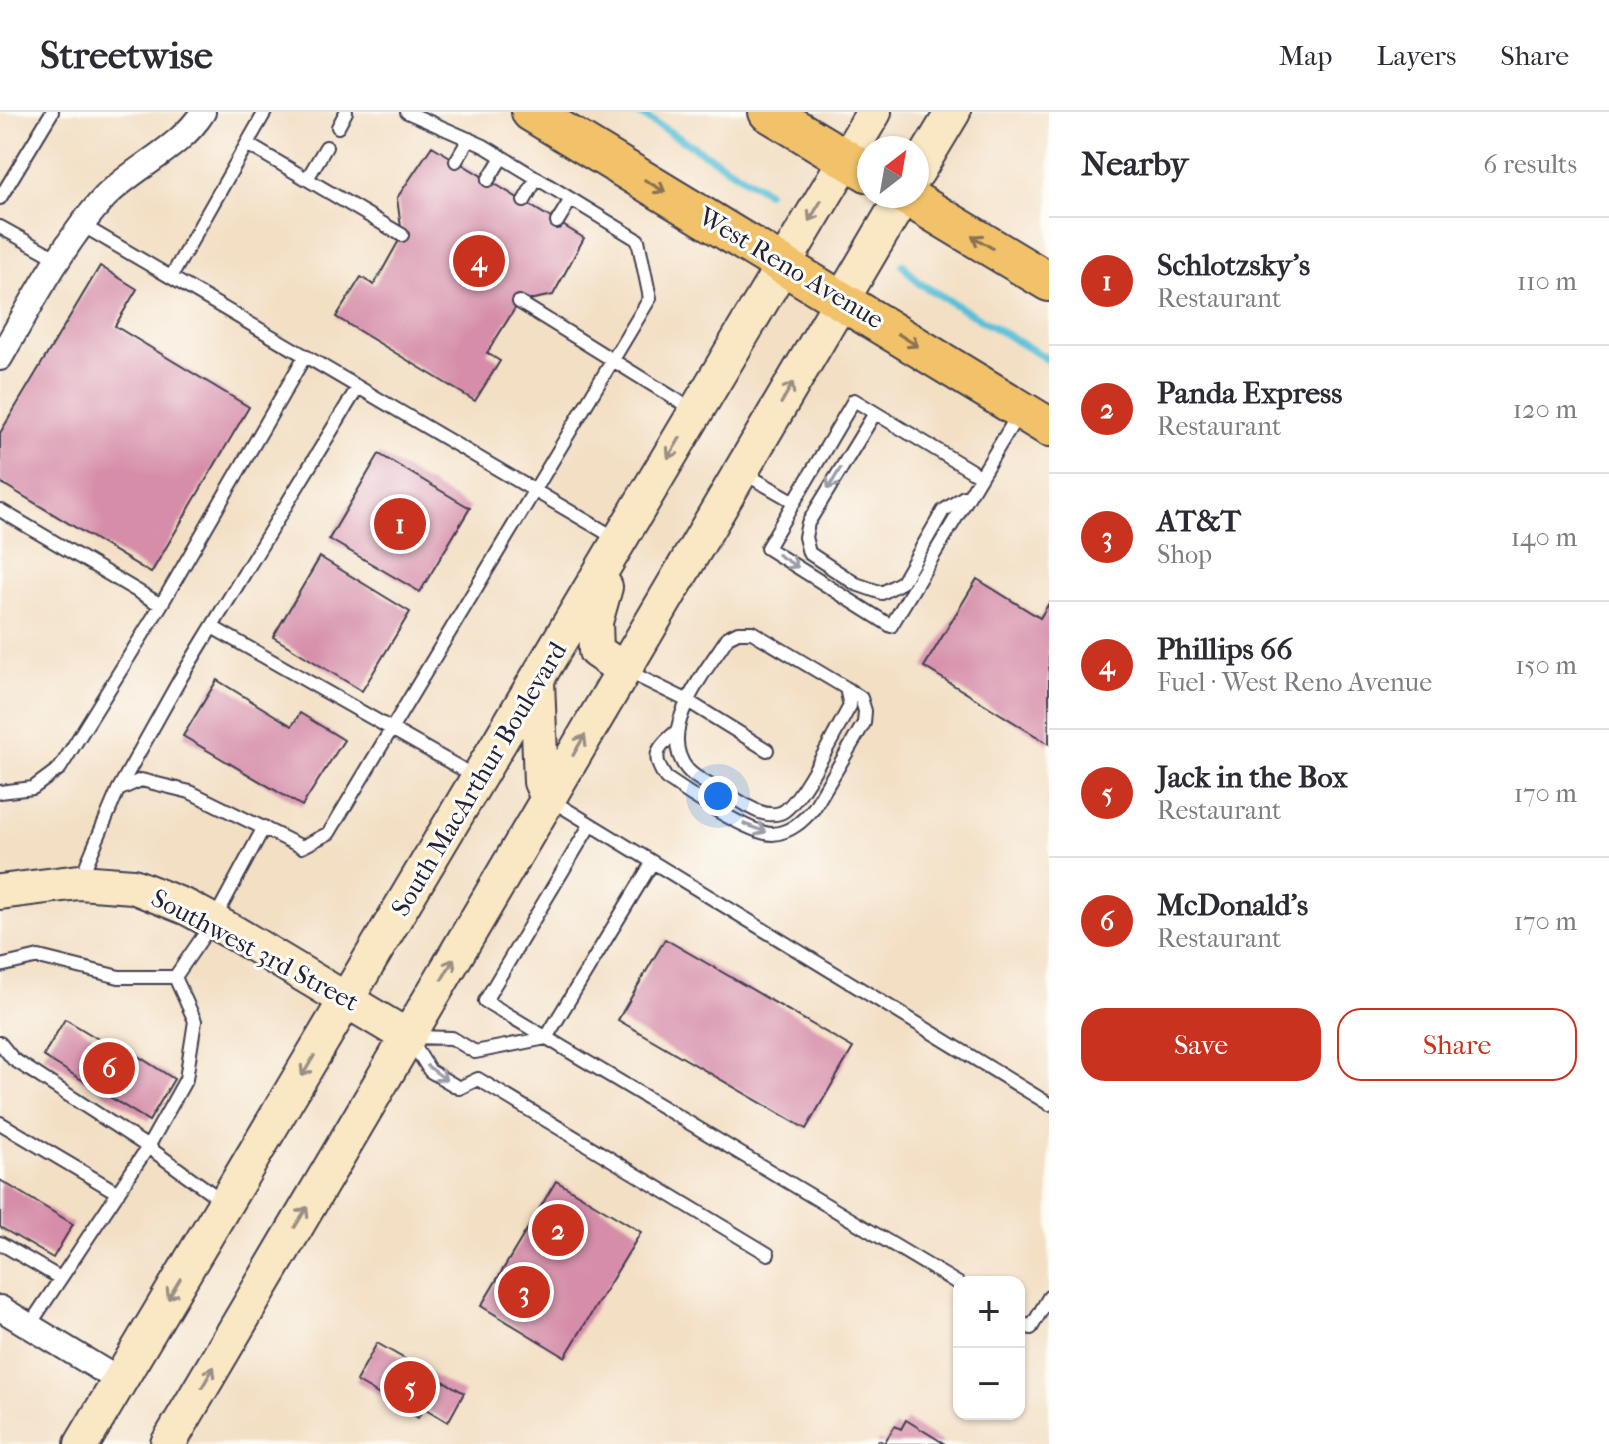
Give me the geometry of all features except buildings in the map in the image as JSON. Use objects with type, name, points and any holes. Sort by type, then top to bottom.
[{"type":"main road","name":"West Reno Avenue","points":[[531,112],[1035,418]]},
{"type":"main road","points":[[768,112],[857,165]]},
{"type":"main road","name":"South MacArthur Boulevard","points":[[867,136],[874,112]]},
{"type":"main road","points":[[929,152],[953,112]]},
{"type":"main road","name":"South MacArthur Boulevard","points":[[82,1444],[783,264],[857,167]]},
{"type":"main road","points":[[168,1444],[841,299],[898,208]]},
{"type":"main road","points":[[925,208],[1049,282]]},
{"type":"main road","points":[[619,541],[595,622],[593,639],[596,651],[624,670]]},
{"type":"main road","points":[[537,680],[541,782],[548,798]]},
{"type":"main road","name":"Southwest 3rd Street","points":[[0,892],[79,882],[133,886],[188,908],[408,1037]]},
{"type":"street","points":[[0,358],[82,225],[107,195],[166,150],[203,112]]},
{"type":"street","points":[[0,1308],[120,1381]]},
{"type":"lane","points":[[0,198],[52,112]]},
{"type":"lane","points":[[171,277],[265,112]]},
{"type":"lane","points":[[338,127],[346,112]]},
{"type":"lane","points":[[118,790],[141,780],[190,792],[302,847],[329,833],[650,298],[638,240],[502,157],[469,139],[405,112]]},
{"type":"lane","points":[[456,161],[469,139]]},
{"type":"lane","points":[[247,144],[402,235]]},
{"type":"lane","points":[[307,179],[326,147]]},
{"type":"lane","points":[[488,180],[502,157]]},
{"type":"lane","points":[[524,201],[537,178]]},
{"type":"lane","points":[[557,222],[571,199]]},
{"type":"lane","points":[[82,225],[619,541]]},
{"type":"lane","points":[[0,227],[60,260]]},
{"type":"lane","points":[[519,302],[696,411]]},
{"type":"lane","points":[[0,792],[33,788],[60,768],[161,605],[305,356]]},
{"type":"lane","points":[[79,882],[118,790],[212,627],[358,387]]},
{"type":"lane","points":[[980,476],[854,400],[767,548],[891,626],[980,476],[1035,418]]},
{"type":"lane","points":[[875,413],[808,523],[805,537],[809,553],[856,584],[882,593],[902,582],[943,511],[968,495]]},
{"type":"lane","points":[[741,471],[793,501]]},
{"type":"lane","points":[[0,510],[161,605]]},
{"type":"lane","points":[[212,627],[478,779]]},
{"type":"lane","points":[[678,730],[662,745],[657,755],[657,765],[666,778],[754,830],[771,834],[789,830],[804,820],[814,808],[864,723],[865,711],[861,698],[846,688],[752,632],[738,632],[728,637],[686,700],[678,730],[678,753],[688,771],[764,814],[780,814],[792,806],[805,786],[850,706],[846,688]]},
{"type":"lane","points":[[624,670],[686,700],[767,750]]},
{"type":"lane","points":[[548,798],[1049,1104]]},
{"type":"lane","points":[[590,825],[485,1001],[953,1280]]},
{"type":"lane","points":[[175,977],[213,922],[264,827]]},
{"type":"lane","points":[[408,1037],[452,1038],[475,1052],[546,1038],[652,863]]},
{"type":"lane","points":[[0,966],[39,957],[119,977],[175,977]]},
{"type":"lane","points":[[29,1326],[148,1147],[186,1079],[195,1021],[175,977]]},
{"type":"lane","points":[[408,1037],[430,1071],[459,1088],[478,1079]]},
{"type":"lane","points":[[0,1043],[13,1059],[148,1147],[226,1203]]},
{"type":"lane","points":[[475,1052],[478,1079]]},
{"type":"lane","points":[[478,1079],[768,1254]]},
{"type":"lane","points":[[0,1123],[118,1193]]},
{"type":"lane","points":[[0,1243],[60,1278]]},
{"type":"lane","points":[[1025,1324],[1031,1328],[1049,1297]]},
{"type":"waterway","points":[[637,112],[767,192]]},
{"type":"waterway","points":[[903,265],[919,283],[1049,360]]},
{"type":"place","name":"Phillips 66","points":[[479,261]]},
{"type":"place","name":"Schlotzsky's","points":[[400,524]]},
{"type":"place","name":"McDonald's","points":[[109,1068]]},
{"type":"place","name":"Panda Express","points":[[558,1230]]},
{"type":"place","name":"AT&T","points":[[524,1292]]},
{"type":"place","name":"Jack in the Box","points":[[410,1387]]}]
